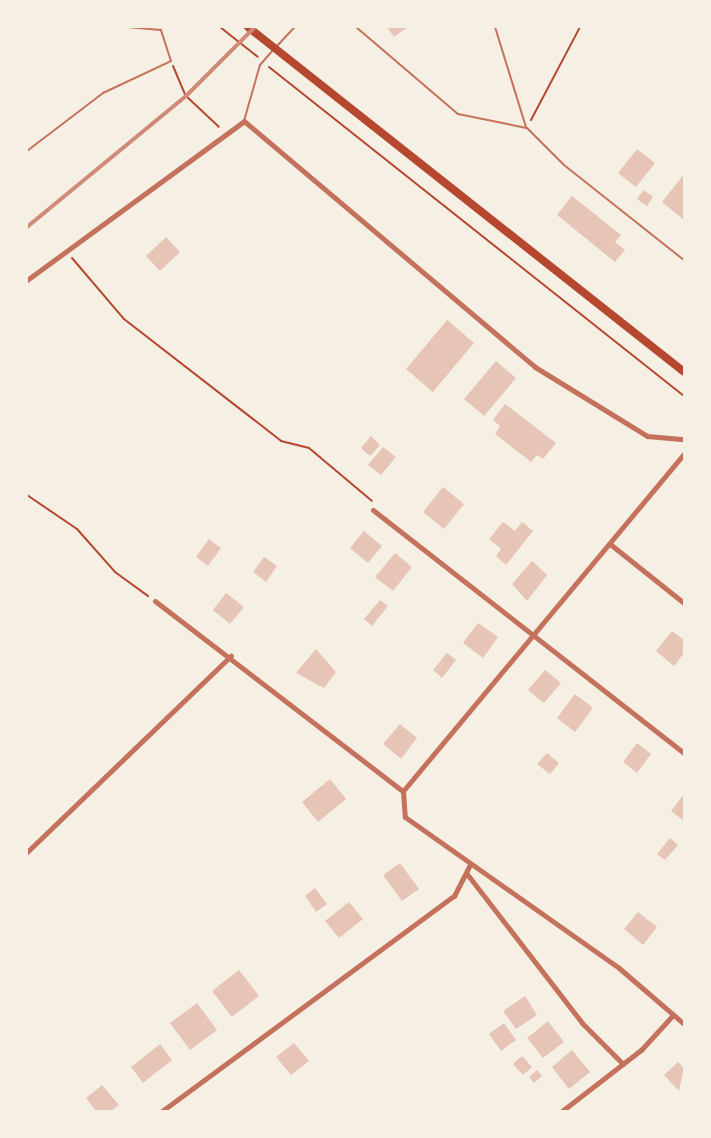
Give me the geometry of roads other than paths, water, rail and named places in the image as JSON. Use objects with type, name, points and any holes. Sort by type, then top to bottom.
[{"type":"highway","points":[[248,27],[684,372]]},
{"type":"street","points":[[27,280],[244,121],[535,367],[647,436],[684,439]]},
{"type":"street","points":[[684,454],[403,790],[405,817],[469,866],[619,968],[684,1024]]},
{"type":"street","points":[[373,510],[684,753]]},
{"type":"street","points":[[610,544],[684,603]]},
{"type":"street","points":[[155,601],[231,656],[403,790]]},
{"type":"street","points":[[27,852],[231,656]]},
{"type":"street","points":[[162,1111],[454,896],[469,866]]},
{"type":"street","points":[[467,874],[582,1023],[622,1064]]},
{"type":"street","points":[[562,1111],[622,1064],[672,1016]]},
{"type":"lane","points":[[27,151],[104,93],[171,61],[161,30],[124,27]]},
{"type":"lane","points":[[244,121],[260,65],[295,27]]},
{"type":"lane","points":[[356,27],[458,114],[527,128]]},
{"type":"lane","points":[[495,27],[527,128],[564,165],[684,260]]},
{"type":"railway","points":[[27,227],[186,96],[255,27]]}]
